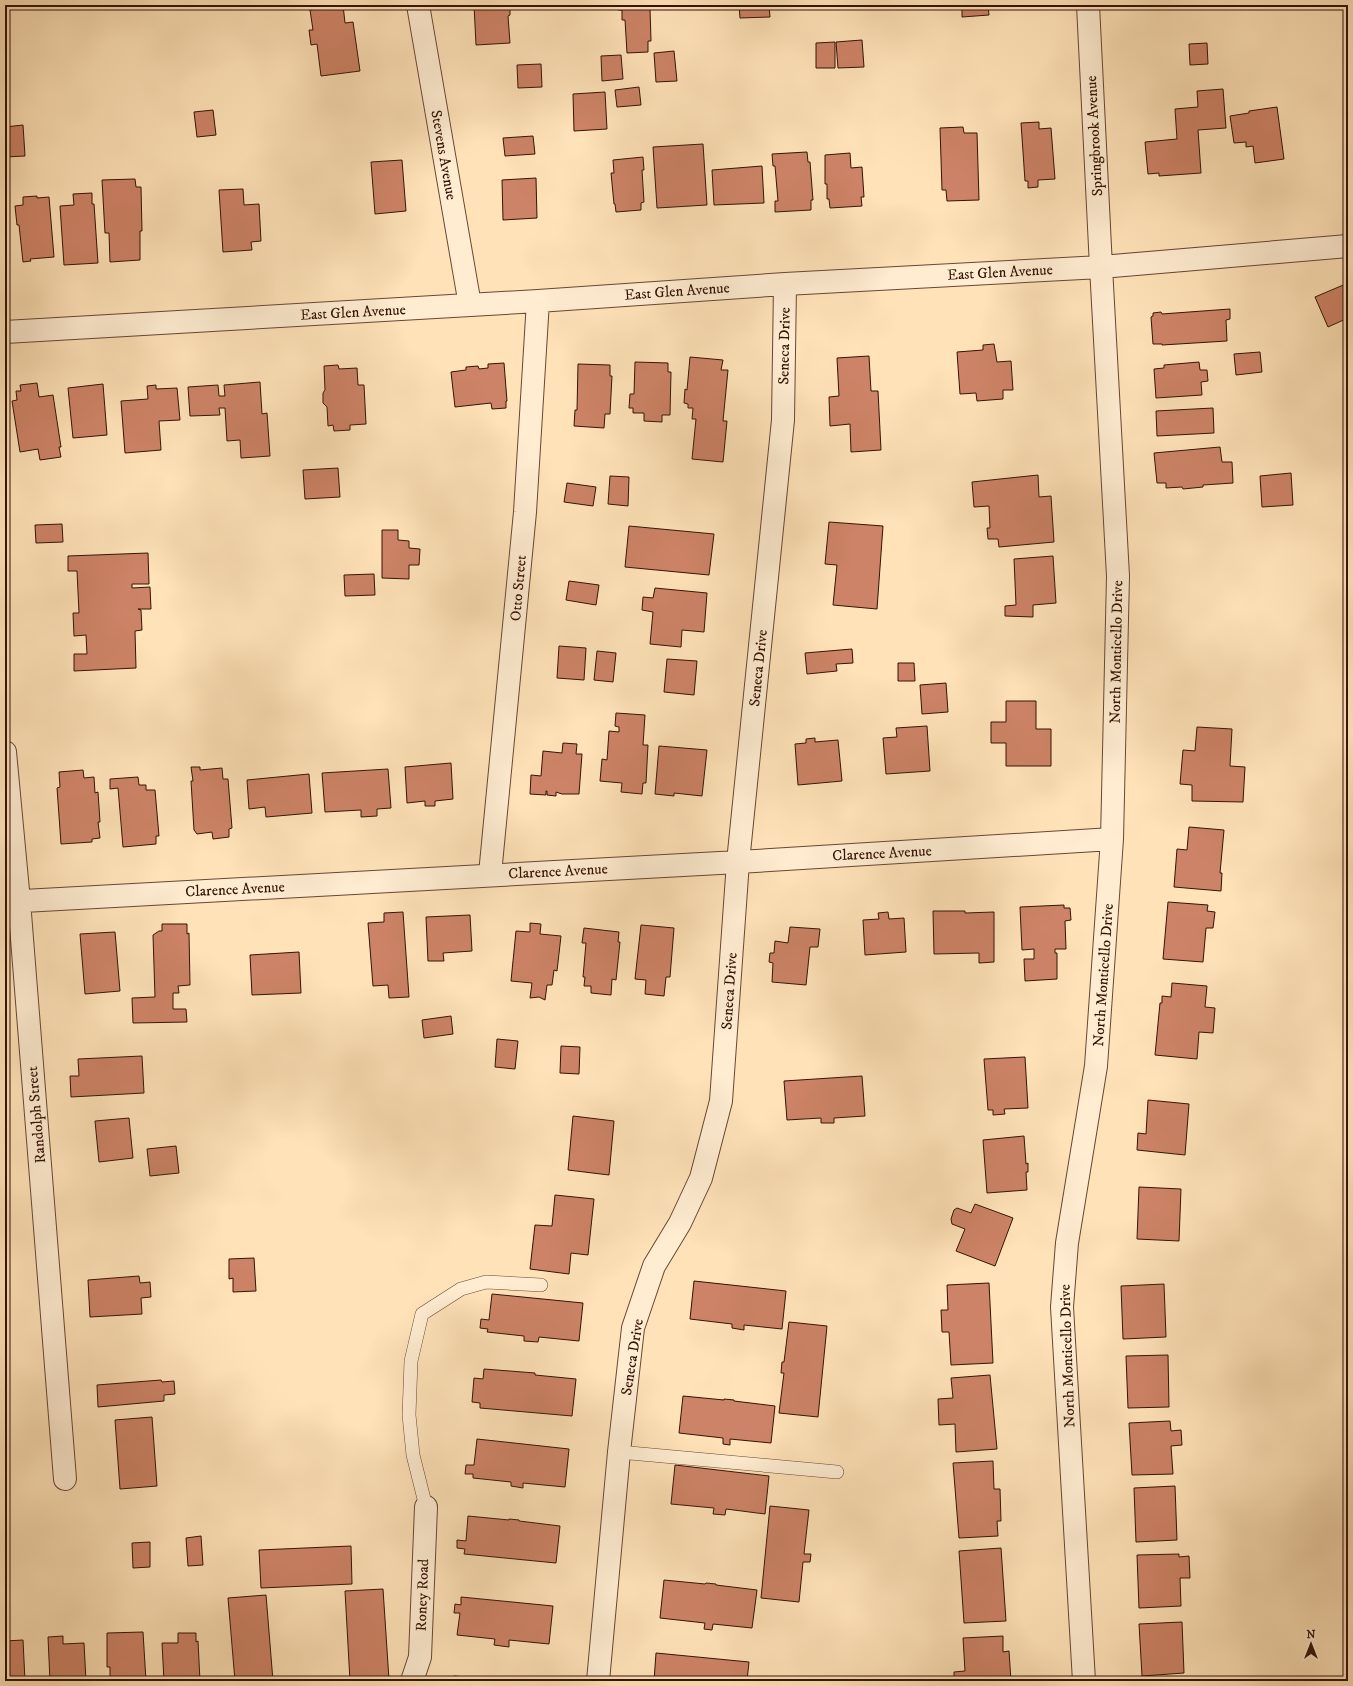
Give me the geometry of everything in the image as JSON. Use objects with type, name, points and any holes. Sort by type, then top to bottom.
[{"type":"street","name":"Stevens Avenue","points":[[418,5],[470,305]]},
{"type":"street","name":"Springbrook Avenue","points":[[1088,5],[1101,267]]},
{"type":"street","name":"East Glen Avenue","points":[[5,332],[538,301],[785,284],[1101,267],[1348,246]]},
{"type":"street","name":"North Monticello Drive","points":[[1084,1681],[1062,1306],[1067,1243],[1096,1066],[1112,839],[1118,576],[1101,267]]},
{"type":"street","name":"Seneca Drive","points":[[598,1681],[619,1452],[633,1328],[654,1266],[680,1223],[701,1178],[721,1101],[738,862],[783,420],[785,284]]},
{"type":"street","name":"Otto Street","points":[[490,874],[525,512],[538,301]]},
{"type":"street","name":"Randolph Street","points":[[5,752],[12,901],[65,1479]]},
{"type":"street","name":"Clarence Avenue","points":[[12,901],[490,874],[738,862],[1112,839]]},
{"type":"street","name":"Roney Road","points":[[412,1681],[420,1657],[426,1508]]},
{"type":"lane","points":[[426,1508],[413,1454],[408,1415],[411,1361],[422,1314],[461,1289],[486,1282],[541,1285]]},
{"type":"lane","points":[[619,1452],[837,1472]]},
{"type":"building","points":[[343,5],[345,23],[353,22],[360,71],[321,76],[317,44],[311,45],[309,30],[313,30],[310,10]]},
{"type":"building","points":[[474,5],[510,5],[510,15],[508,16],[510,43],[476,45]]},
{"type":"building","points":[[525,5],[541,5],[541,6],[525,8]]},
{"type":"building","points":[[571,5],[606,5],[606,6],[571,8]]},
{"type":"building","points":[[618,5],[657,5],[657,9],[650,9],[651,41],[648,41],[648,52],[627,53],[625,20],[622,20],[622,10],[618,10]]},
{"type":"building","points":[[676,5],[714,5],[677,7]]},
{"type":"building","points":[[739,5],[769,5],[770,17],[740,18]]},
{"type":"building","points":[[899,5],[916,5],[916,7],[900,8]]},
{"type":"building","points":[[962,5],[988,5],[989,15],[962,17]]},
{"type":"building","points":[[862,40],[864,67],[838,68],[836,42]]},
{"type":"building","points":[[835,42],[835,68],[816,68],[816,43]]},
{"type":"building","points":[[1207,43],[1208,64],[1190,65],[1189,44]]},
{"type":"building","points":[[674,51],[677,81],[656,82],[654,53]]},
{"type":"building","points":[[621,55],[623,79],[602,81],[601,56]]},
{"type":"building","points":[[541,64],[542,87],[518,88],[517,65]]},
{"type":"building","points":[[639,87],[641,105],[617,107],[615,90]]},
{"type":"building","points":[[1223,89],[1226,128],[1198,130],[1201,173],[1159,176],[1159,173],[1148,174],[1145,142],[1177,139],[1175,109],[1198,107],[1197,91]]},
{"type":"building","points":[[605,92],[607,129],[574,131],[573,94]]},
{"type":"building","points":[[1277,107],[1284,159],[1255,163],[1253,146],[1246,147],[1246,142],[1234,143],[1230,116],[1249,113],[1249,111]]},
{"type":"building","points":[[213,110],[216,135],[197,137],[194,112]]},
{"type":"building","points":[[1039,122],[1039,129],[1051,128],[1055,179],[1038,180],[1038,187],[1028,188],[1028,181],[1025,181],[1021,123]]},
{"type":"building","points":[[23,125],[25,156],[5,157],[5,127]]},
{"type":"building","points":[[963,127],[964,133],[977,133],[979,200],[947,201],[946,190],[942,190],[940,128]]},
{"type":"building","points":[[533,136],[535,154],[505,156],[503,138]]},
{"type":"building","points":[[703,144],[707,205],[657,208],[653,147]]},
{"type":"building","points":[[807,152],[808,162],[810,162],[813,200],[811,200],[811,210],[775,212],[775,201],[778,201],[775,166],[773,166],[772,154]]},
{"type":"building","points":[[850,153],[851,168],[862,167],[864,197],[861,197],[862,206],[830,208],[829,199],[827,199],[827,184],[825,184],[825,155]]},
{"type":"building","points":[[643,157],[644,170],[642,170],[644,202],[641,203],[641,210],[616,212],[611,173],[614,173],[613,160]]},
{"type":"building","points":[[402,160],[406,211],[375,214],[371,162]]},
{"type":"building","points":[[762,166],[764,203],[714,205],[712,170]]},
{"type":"building","points":[[536,178],[537,218],[503,220],[502,180]]},
{"type":"building","points":[[135,179],[136,187],[141,187],[142,231],[140,231],[140,260],[110,262],[109,233],[105,233],[102,180]]},
{"type":"building","points":[[243,189],[244,205],[259,204],[261,241],[251,242],[252,250],[223,252],[219,190]]},
{"type":"building","points":[[92,193],[98,263],[64,265],[60,206],[74,205],[73,194]]},
{"type":"building","points":[[37,196],[37,198],[49,197],[54,257],[30,259],[31,261],[23,262],[19,225],[17,225],[15,206],[23,205],[23,197]]},
{"type":"building","points":[[1348,283],[1348,318],[1328,327],[1315,297]]},
{"type":"building","points":[[1230,309],[1230,319],[1226,320],[1227,341],[1162,345],[1153,344],[1151,317],[1153,316],[1153,313],[1161,312],[1162,314]]},
{"type":"building","points":[[994,344],[997,362],[1011,361],[1013,390],[1003,390],[1003,399],[977,401],[976,393],[960,394],[957,352],[983,350],[983,345]]},
{"type":"building","points":[[1260,352],[1262,372],[1236,375],[1234,354]]},
{"type":"building","points":[[869,356],[871,391],[878,391],[881,450],[851,452],[850,424],[830,426],[829,397],[839,396],[837,358]]},
{"type":"building","points":[[690,357],[723,360],[721,370],[728,370],[723,421],[727,421],[723,462],[692,459],[696,419],[692,419],[693,408],[688,408],[688,404],[684,403],[685,389],[687,390]]},
{"type":"building","points":[[635,362],[668,363],[668,372],[671,372],[670,415],[662,415],[662,422],[644,421],[644,413],[633,413],[633,408],[629,408],[630,394],[634,394]]},
{"type":"building","points":[[1199,362],[1200,370],[1207,370],[1208,381],[1201,382],[1202,395],[1156,398],[1154,369],[1164,368],[1164,365]]},
{"type":"building","points":[[504,363],[507,401],[506,408],[492,409],[491,403],[455,407],[451,372],[466,370],[466,367],[478,366],[479,369],[488,368],[488,364]]},
{"type":"building","points":[[578,364],[610,365],[610,376],[612,376],[610,414],[605,414],[604,428],[574,426],[575,410],[577,410]]},
{"type":"building","points":[[338,365],[339,369],[357,368],[358,385],[364,385],[366,424],[350,425],[350,430],[334,431],[333,425],[328,426],[327,407],[323,403],[323,393],[325,390],[324,366]]},
{"type":"building","points":[[260,382],[262,414],[267,413],[270,456],[241,458],[240,440],[227,441],[225,408],[219,408],[220,415],[190,416],[188,387],[218,385],[219,396],[225,396],[224,385]]},
{"type":"building","points":[[37,383],[39,397],[53,395],[61,447],[59,447],[61,457],[40,460],[38,449],[20,452],[12,401],[17,400],[16,391],[21,391],[20,385]]},
{"type":"building","points":[[103,384],[107,435],[73,438],[68,388]]},
{"type":"building","points":[[156,385],[156,389],[177,388],[180,420],[159,421],[161,450],[125,453],[121,401],[148,399],[147,386]]},
{"type":"building","points":[[1213,408],[1214,433],[1157,436],[1156,411]]},
{"type":"building","points":[[1220,447],[1222,462],[1232,462],[1233,483],[1203,485],[1203,487],[1183,489],[1182,487],[1166,488],[1166,483],[1157,483],[1154,453]]},
{"type":"building","points":[[338,468],[340,497],[305,499],[303,470]]},
{"type":"building","points":[[1291,473],[1293,505],[1262,507],[1260,476]]},
{"type":"building","points":[[1038,475],[1039,497],[1051,496],[1054,542],[999,547],[998,539],[988,539],[987,528],[990,528],[989,506],[974,507],[972,482]]},
{"type":"building","points":[[610,476],[629,477],[628,506],[608,504]]},
{"type":"building","points":[[567,483],[596,487],[593,506],[564,502]]},
{"type":"building","points":[[829,522],[883,526],[877,609],[833,605],[837,565],[825,564]]},
{"type":"building","points":[[62,524],[63,542],[36,543],[35,525]]},
{"type":"building","points":[[629,526],[714,534],[709,575],[625,567]]},
{"type":"building","points":[[382,530],[398,530],[398,540],[409,541],[409,548],[420,549],[419,565],[409,565],[409,579],[382,578]]},
{"type":"building","points":[[148,553],[149,584],[132,584],[132,588],[150,587],[151,609],[138,609],[141,610],[142,630],[135,631],[136,668],[74,671],[74,654],[87,654],[86,635],[74,636],[73,613],[79,613],[77,571],[68,571],[68,556]]},
{"type":"building","points":[[1053,556],[1056,603],[1033,605],[1033,617],[1005,616],[1005,606],[1016,605],[1014,559]]},
{"type":"building","points":[[374,574],[375,595],[345,596],[344,575]]},
{"type":"building","points":[[569,581],[599,585],[596,605],[566,600]]},
{"type":"building","points":[[655,588],[707,593],[704,632],[682,630],[681,647],[650,644],[653,612],[642,610],[643,597],[653,598]]},
{"type":"building","points":[[559,646],[586,648],[584,680],[557,678]]},
{"type":"building","points":[[852,649],[853,663],[836,664],[837,671],[807,674],[805,653]]},
{"type":"building","points":[[597,651],[616,653],[613,682],[594,680]]},
{"type":"building","points":[[667,659],[697,661],[694,695],[664,692]]},
{"type":"building","points":[[898,663],[914,663],[915,681],[898,681]]},
{"type":"building","points":[[946,683],[948,712],[922,714],[920,685]]},
{"type":"building","points":[[1006,701],[1036,701],[1036,729],[1051,729],[1051,766],[1006,766],[1006,743],[991,743],[991,722],[1006,722]]},
{"type":"building","points":[[616,713],[645,715],[643,745],[648,745],[646,783],[643,783],[642,794],[621,792],[622,783],[600,781],[602,759],[607,760],[609,731],[619,732],[619,727],[615,726]]},
{"type":"building","points":[[927,726],[930,771],[886,774],[883,738],[897,737],[896,728]]},
{"type":"building","points":[[1197,727],[1232,729],[1230,766],[1245,767],[1243,802],[1192,801],[1192,785],[1180,784],[1183,750],[1195,751]]},
{"type":"building","points":[[815,738],[815,742],[838,740],[842,781],[798,785],[795,744],[806,743],[806,739]]},
{"type":"building","points":[[563,743],[577,744],[576,754],[582,754],[579,794],[562,794],[556,792],[556,796],[547,795],[546,791],[546,795],[530,794],[531,775],[541,776],[543,751],[562,753]]},
{"type":"building","points":[[659,746],[707,750],[702,796],[674,793],[674,796],[655,794]]},
{"type":"building","points":[[451,763],[453,799],[435,801],[435,806],[425,806],[425,801],[407,803],[405,767]]},
{"type":"building","points":[[191,767],[200,767],[200,770],[222,768],[223,779],[228,779],[232,828],[229,829],[229,837],[213,839],[212,832],[197,834],[194,830],[191,781],[193,781]]},
{"type":"building","points":[[388,769],[391,808],[377,809],[377,816],[361,817],[361,810],[325,812],[322,773]]},
{"type":"building","points":[[83,770],[84,778],[94,777],[95,793],[98,792],[100,822],[98,822],[100,838],[92,839],[92,842],[61,844],[57,788],[60,787],[59,772]]},
{"type":"building","points":[[309,774],[312,813],[266,817],[265,807],[249,809],[247,780]]},
{"type":"building","points":[[138,777],[139,785],[146,785],[146,790],[155,790],[159,836],[156,836],[156,844],[123,847],[118,788],[110,789],[110,779]]},
{"type":"building","points":[[1189,827],[1224,830],[1220,873],[1222,873],[1221,891],[1174,887],[1177,849],[1187,850]]},
{"type":"building","points":[[1168,902],[1208,905],[1207,911],[1215,912],[1213,928],[1206,928],[1203,962],[1163,959]]},
{"type":"building","points":[[1064,905],[1064,908],[1070,908],[1071,920],[1065,921],[1066,949],[1055,949],[1055,953],[1057,953],[1057,979],[1025,981],[1024,959],[1034,959],[1034,949],[1022,950],[1020,907]]},
{"type":"building","points":[[933,911],[965,911],[965,913],[994,912],[994,962],[979,963],[979,953],[934,954]]},
{"type":"building","points":[[403,912],[409,997],[389,998],[388,985],[373,986],[368,923],[384,922],[384,913]]},
{"type":"building","points":[[888,912],[889,919],[904,918],[906,952],[865,955],[863,920],[879,919],[878,913]]},
{"type":"building","points":[[470,915],[472,951],[443,953],[444,961],[428,961],[426,917]]},
{"type":"building","points":[[530,923],[541,924],[540,934],[561,936],[557,971],[554,970],[552,985],[547,985],[545,1000],[539,997],[530,998],[532,983],[511,981],[516,931],[530,932]]},
{"type":"building","points":[[162,924],[187,924],[187,934],[189,933],[190,985],[178,986],[179,993],[173,993],[173,1009],[186,1009],[187,1022],[133,1023],[132,998],[155,997],[153,935],[159,931],[162,931]]},
{"type":"building","points":[[641,925],[674,928],[670,977],[666,977],[664,996],[645,994],[646,980],[635,979]]},
{"type":"building","points":[[790,927],[820,929],[818,947],[810,947],[806,985],[772,982],[773,963],[769,962],[770,953],[774,953],[775,941],[788,943]]},
{"type":"building","points":[[584,928],[619,932],[618,942],[620,942],[616,980],[612,979],[611,995],[591,993],[591,986],[584,986],[585,977],[583,977],[586,943],[582,943]]},
{"type":"building","points":[[115,932],[120,991],[85,994],[80,934]]},
{"type":"building","points":[[299,952],[301,993],[252,995],[250,955]]},
{"type":"building","points":[[1172,983],[1207,986],[1205,1007],[1215,1008],[1213,1033],[1199,1032],[1197,1059],[1155,1055],[1160,1003],[1162,1003],[1162,996],[1171,997]]},
{"type":"building","points":[[451,1016],[453,1034],[424,1038],[422,1020]]},
{"type":"building","points":[[497,1039],[518,1041],[515,1069],[495,1067]]},
{"type":"building","points":[[561,1046],[580,1047],[579,1074],[560,1073]]},
{"type":"building","points":[[142,1056],[144,1093],[71,1097],[70,1076],[79,1076],[78,1059]]},
{"type":"building","points":[[1025,1057],[1028,1108],[1004,1109],[1005,1114],[993,1115],[993,1110],[988,1110],[984,1059]]},
{"type":"building","points":[[862,1076],[865,1116],[834,1118],[834,1123],[821,1123],[821,1118],[787,1120],[784,1081]]},
{"type":"building","points":[[1148,1100],[1189,1104],[1185,1155],[1137,1150],[1138,1133],[1146,1134]]},
{"type":"building","points":[[573,1116],[614,1121],[609,1175],[568,1170]]},
{"type":"building","points":[[129,1118],[133,1158],[99,1162],[95,1121]]},
{"type":"building","points":[[1024,1136],[1026,1164],[1028,1163],[1028,1172],[1026,1172],[1027,1190],[987,1193],[983,1140]]},
{"type":"building","points":[[176,1146],[179,1173],[150,1176],[147,1149]]},
{"type":"building","points":[[1139,1187],[1181,1189],[1179,1241],[1137,1239]]},
{"type":"building","points":[[555,1195],[594,1199],[588,1255],[571,1253],[569,1274],[530,1269],[535,1225],[552,1226]]},
{"type":"building","points":[[975,1204],[1013,1218],[995,1266],[956,1251],[965,1229],[952,1224],[951,1219],[954,1210],[957,1208],[971,1213]]},
{"type":"building","points":[[254,1258],[256,1291],[233,1292],[233,1278],[229,1279],[229,1259]]},
{"type":"building","points":[[139,1276],[140,1283],[150,1282],[151,1297],[141,1298],[142,1314],[90,1317],[88,1280]]},
{"type":"building","points":[[694,1281],[786,1291],[782,1329],[744,1325],[744,1330],[732,1328],[732,1324],[690,1319]]},
{"type":"building","points":[[989,1283],[993,1363],[951,1365],[949,1332],[942,1332],[941,1310],[948,1310],[947,1285]]},
{"type":"building","points":[[1164,1284],[1166,1337],[1123,1339],[1121,1286]]},
{"type":"building","points":[[492,1294],[583,1303],[579,1341],[539,1337],[538,1342],[524,1341],[524,1336],[487,1332],[488,1329],[480,1328],[481,1319],[489,1320]]},
{"type":"building","points":[[789,1322],[827,1326],[818,1417],[779,1413],[784,1373],[781,1373],[782,1362],[784,1362]]},
{"type":"building","points":[[1168,1355],[1169,1407],[1128,1408],[1126,1356]]},
{"type":"building","points":[[484,1369],[535,1373],[535,1375],[576,1379],[572,1416],[480,1408],[480,1403],[472,1402],[474,1378],[483,1379]]},
{"type":"building","points":[[990,1375],[997,1449],[956,1452],[955,1424],[939,1425],[938,1399],[953,1398],[951,1378]]},
{"type":"building","points":[[161,1380],[162,1382],[174,1381],[175,1394],[164,1395],[164,1401],[98,1407],[97,1385]]},
{"type":"building","points":[[683,1396],[734,1400],[775,1406],[771,1443],[730,1439],[730,1445],[723,1444],[723,1438],[679,1433]]},
{"type":"building","points":[[152,1417],[157,1486],[120,1489],[115,1420]]},
{"type":"building","points":[[1170,1421],[1171,1431],[1181,1430],[1182,1445],[1171,1446],[1173,1474],[1132,1475],[1129,1423]]},
{"type":"building","points":[[477,1439],[569,1449],[565,1487],[523,1483],[523,1488],[511,1486],[511,1482],[473,1478],[473,1474],[465,1474],[466,1465],[474,1465]]},
{"type":"building","points":[[993,1461],[994,1489],[1000,1489],[1001,1521],[997,1521],[998,1536],[959,1538],[953,1463]]},
{"type":"building","points":[[675,1465],[769,1476],[765,1514],[726,1509],[725,1515],[713,1514],[714,1508],[671,1504]]},
{"type":"building","points":[[1175,1486],[1177,1540],[1136,1542],[1134,1488]]},
{"type":"building","points":[[770,1506],[809,1510],[804,1554],[811,1554],[810,1562],[803,1562],[799,1602],[761,1598]]},
{"type":"building","points":[[468,1516],[519,1520],[560,1526],[556,1563],[464,1554],[465,1549],[457,1548],[457,1540],[466,1541]]},
{"type":"building","points":[[201,1536],[203,1565],[188,1566],[186,1538]]},
{"type":"building","points":[[150,1542],[150,1567],[133,1568],[132,1543]]},
{"type":"building","points":[[351,1546],[352,1584],[261,1588],[259,1550]]},
{"type":"building","points":[[1001,1548],[1006,1621],[964,1623],[959,1551]]},
{"type":"building","points":[[1179,1554],[1179,1557],[1189,1556],[1190,1578],[1180,1578],[1181,1606],[1139,1608],[1137,1555]]},
{"type":"building","points":[[664,1580],[716,1584],[757,1590],[752,1628],[713,1624],[712,1630],[704,1629],[705,1623],[660,1618]]},
{"type":"building","points":[[383,1589],[389,1680],[350,1681],[345,1591]]},
{"type":"building","points":[[266,1595],[273,1681],[235,1681],[228,1598]]},
{"type":"building","points":[[461,1597],[553,1606],[549,1644],[509,1640],[509,1647],[494,1645],[495,1639],[457,1635],[460,1613],[454,1613],[455,1604],[461,1605]]},
{"type":"building","points":[[1182,1622],[1184,1673],[1142,1676],[1139,1624]]},
{"type":"building","points":[[143,1632],[146,1681],[110,1681],[110,1667],[107,1667],[107,1633]]},
{"type":"building","points":[[178,1633],[196,1633],[196,1642],[198,1641],[200,1681],[164,1681],[162,1643],[178,1643]]},
{"type":"building","points":[[63,1636],[63,1644],[84,1643],[86,1681],[50,1681],[48,1637]]},
{"type":"building","points":[[1003,1636],[1003,1652],[1009,1651],[1011,1681],[954,1681],[954,1672],[965,1671],[963,1638]]},
{"type":"building","points":[[23,1640],[25,1681],[5,1681],[5,1641]]},
{"type":"building","points":[[656,1653],[749,1662],[747,1681],[654,1681]]},
{"type":"building","points":[[454,1676],[494,1680],[505,1679],[505,1681],[454,1681]]}]
